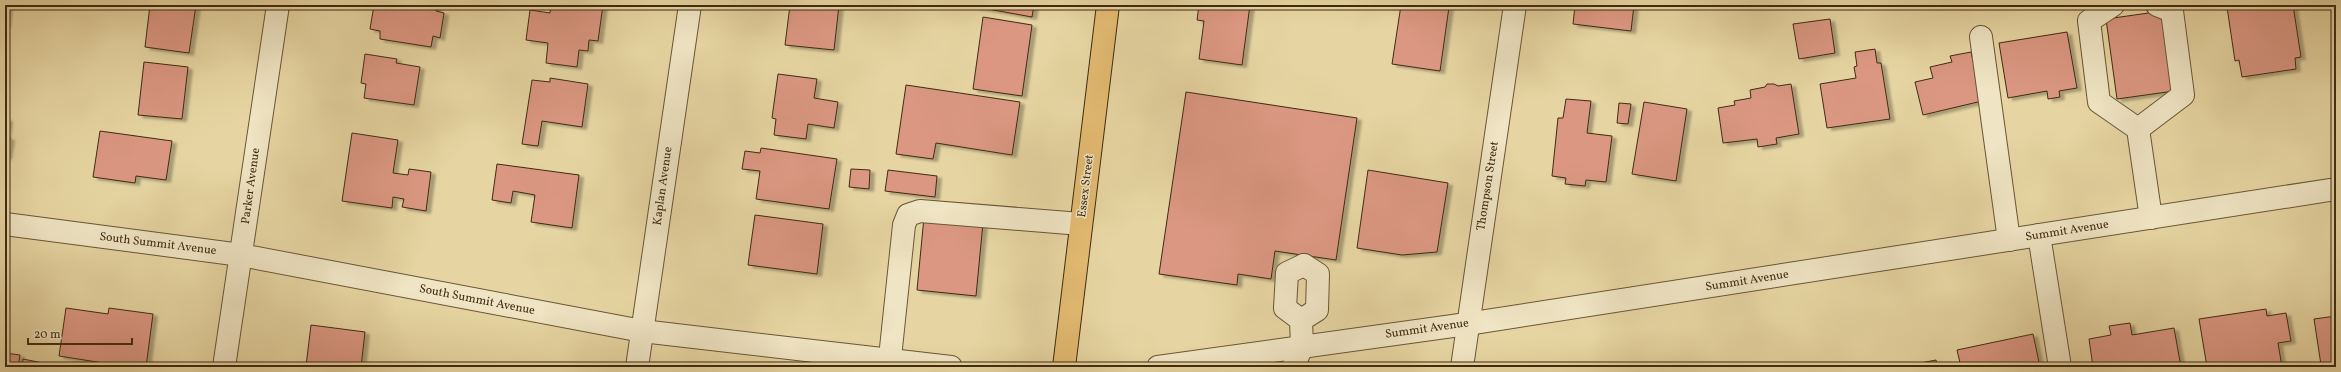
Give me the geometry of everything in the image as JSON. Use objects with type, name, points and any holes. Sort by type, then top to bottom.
[{"type":"main road","name":"Essex Street","points":[[1064,367],[1108,5]]},
{"type":"street","name":"Parker Avenue","points":[[224,367],[278,5]]},
{"type":"street","name":"Kaplan Avenue","points":[[637,367],[690,5]]},
{"type":"street","name":"Thompson Street","points":[[1462,367],[1467,324],[1515,5]]},
{"type":"street","points":[[2113,5],[2089,21],[2098,102],[2138,130],[2151,218]]},
{"type":"street","points":[[2138,130],[2183,95],[2172,11],[2157,5]]},
{"type":"street","points":[[1981,37],[2009,240]]},
{"type":"street","name":"Summit Avenue","points":[[1169,366],[1467,324],[2336,189]]},
{"type":"street","points":[[889,363],[904,225],[908,215],[920,211],[1081,224]]},
{"type":"street","name":"South Summit Avenue","points":[[5,224],[241,255],[642,331],[889,363],[951,367]]},
{"type":"street","points":[[2039,235],[2060,367]]},
{"type":"street","points":[[1304,260],[1318,274],[1317,310],[1301,320],[1285,308],[1286,273],[1304,260]]},
{"type":"street","points":[[1293,367],[1302,347],[1301,320]]},
{"type":"building","points":[[5,5],[8,5],[6,25],[5,24]]},
{"type":"building","points":[[150,5],[196,5],[189,53],[145,47]]},
{"type":"building","points":[[374,5],[437,5],[436,11],[444,13],[440,38],[433,36],[431,47],[380,39],[380,31],[370,29]]},
{"type":"building","points":[[551,5],[603,5],[598,41],[589,40],[588,51],[579,50],[577,67],[546,63],[548,43],[526,40],[530,10],[550,13]]},
{"type":"building","points":[[790,5],[839,5],[834,50],[785,45]]},
{"type":"building","points":[[966,5],[1034,5],[1032,17]]},
{"type":"building","points":[[1199,5],[1250,5],[1242,65],[1199,59],[1204,21],[1197,20]]},
{"type":"building","points":[[1401,5],[1449,7],[1440,71],[1392,64]]},
{"type":"building","points":[[1575,5],[1634,5],[1631,31],[1573,24]]},
{"type":"building","points":[[2240,5],[2293,5],[2301,57],[2295,58],[2296,69],[2242,77],[2239,60],[2235,61],[2227,7]]},
{"type":"building","points":[[2163,11],[2174,91],[2117,99],[2106,19]]},
{"type":"building","points":[[983,17],[1032,25],[1022,96],[973,89]]},
{"type":"building","points":[[1830,19],[1835,53],[1799,59],[1793,24]]},
{"type":"building","points":[[2067,32],[2077,88],[2059,91],[2060,97],[2048,99],[2047,91],[2008,98],[1999,43]]},
{"type":"building","points":[[1875,49],[1877,63],[1881,63],[1890,119],[1827,128],[1820,84],[1856,78],[1854,67],[1857,66],[1855,52]]},
{"type":"building","points":[[1971,52],[1982,101],[1923,115],[1915,82],[1933,78],[1930,67],[1952,62],[1950,56]]},
{"type":"building","points":[[365,54],[397,59],[396,63],[420,67],[414,105],[364,98],[366,84],[361,83]]},
{"type":"building","points":[[144,62],[188,67],[182,119],[138,115]]},
{"type":"building","points":[[778,74],[817,79],[814,98],[838,102],[834,128],[808,124],[806,139],[774,135],[776,119],[772,118]]},
{"type":"building","points":[[550,78],[588,84],[582,127],[542,121],[538,146],[522,144],[532,80],[550,82]]},
{"type":"building","points":[[1767,84],[1774,84],[1778,86],[1791,84],[1799,134],[1776,138],[1777,144],[1758,147],[1757,139],[1723,143],[1718,108],[1735,105],[1734,101],[1751,98],[1750,90],[1765,87]]},
{"type":"building","points":[[906,85],[1020,102],[1012,155],[936,143],[933,159],[896,154]]},
{"type":"building","points":[[1186,92],[1357,118],[1336,260],[1275,251],[1271,279],[1238,274],[1237,285],[1159,274]]},
{"type":"building","points":[[1566,99],[1591,101],[1587,133],[1612,136],[1606,182],[1586,180],[1585,186],[1565,184],[1566,178],[1552,176],[1558,118],[1563,118]]},
{"type":"building","points":[[1644,102],[1687,109],[1676,181],[1632,174]]},
{"type":"building","points":[[1619,103],[1631,104],[1628,124],[1617,123]]},
{"type":"building","points":[[5,118],[8,119],[6,137],[10,138],[7,157],[5,157]]},
{"type":"building","points":[[100,131],[172,141],[166,180],[136,176],[135,183],[93,177]]},
{"type":"building","points":[[352,133],[398,140],[393,173],[408,175],[409,169],[431,172],[426,211],[402,207],[404,199],[393,197],[392,208],[342,201]]},
{"type":"building","points":[[761,148],[837,159],[829,209],[756,199],[760,171],[742,169],[745,151],[760,153]]},
{"type":"building","points":[[497,164],[579,175],[572,228],[531,222],[535,195],[513,191],[511,203],[492,200]]},
{"type":"building","points":[[851,169],[870,170],[869,189],[849,187]]},
{"type":"building","points":[[888,170],[937,176],[935,197],[885,191]]},
{"type":"building","points":[[1368,170],[1448,183],[1437,252],[1402,255],[1357,248]]},
{"type":"building","points":[[755,215],[823,224],[817,274],[748,265]]},
{"type":"building","points":[[924,217],[983,223],[976,296],[917,290]]},
{"type":"building","points":[[66,308],[108,314],[109,308],[153,314],[146,367],[129,367],[59,356]]},
{"type":"building","points":[[2266,309],[2267,316],[2286,313],[2291,341],[2278,343],[2282,367],[2207,367],[2199,319]]},
{"type":"building","points":[[2336,316],[2336,367],[2335,364],[2321,365],[2314,319]]},
{"type":"building","points":[[2130,323],[2132,335],[2174,328],[2181,367],[2093,367],[2089,339],[2111,335],[2109,326]]},
{"type":"building","points":[[311,325],[365,332],[361,367],[306,366]]},
{"type":"building","points":[[2033,334],[2040,367],[1961,367],[1957,350]]},
{"type":"building","points":[[5,353],[20,355],[18,367],[5,367]]},
{"type":"building","points":[[23,359],[58,366],[58,367],[22,367]]},
{"type":"building","points":[[1936,360],[1937,367],[1900,367]]},
{"type":"building","points":[[471,364],[497,367],[471,367]]}]
